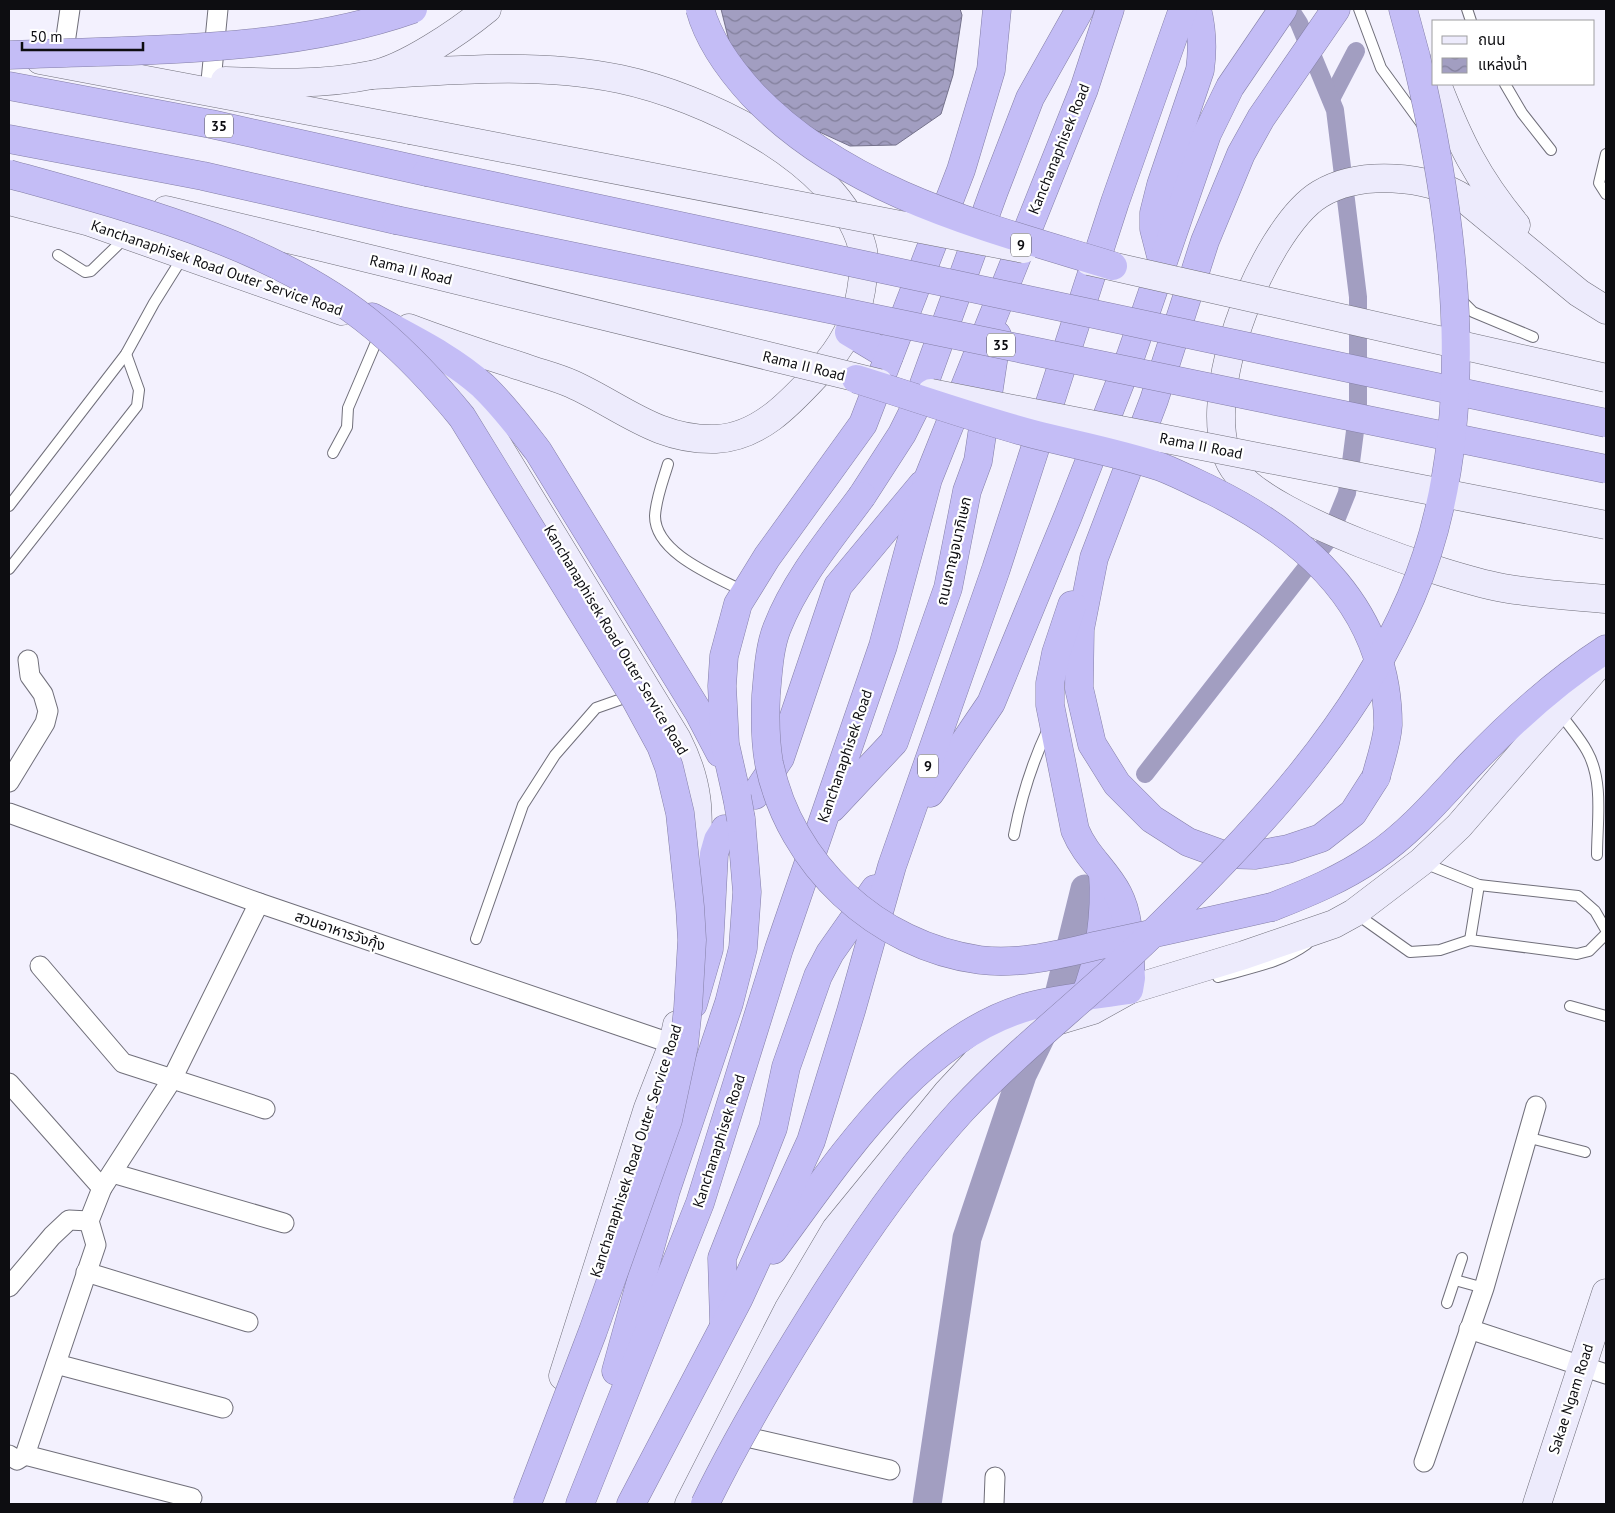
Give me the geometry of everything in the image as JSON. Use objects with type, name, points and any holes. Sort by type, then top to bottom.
[{"type":"highway","points":[[9,54],[190,47],[266,41],[342,28],[413,9]]},
{"type":"highway","points":[[700,9],[705,25],[725,63],[776,119],[822,151],[881,185],[927,207],[1113,266]]},
{"type":"highway","points":[[579,1504],[666,1190],[729,1003],[743,948],[748,892],[738,804],[722,713],[723,666],[738,604],[767,557],[863,424],[962,170],[991,70],[997,9]]},
{"type":"highway","points":[[936,237],[1030,98],[1080,9]]},
{"type":"highway","name":"Kanchanaphisek Road","points":[[579,1504],[700,1203],[780,949],[883,646],[928,479],[1084,89],[1110,9]]},
{"type":"highway","name":"9","points":[[631,1504],[739,1298],[811,1141],[851,1012],[892,866],[908,826],[996,570],[1115,202],[1183,9]]},
{"type":"highway","points":[[1162,260],[1154,229],[1154,213],[1160,185],[1200,70],[1202,53],[1201,23],[1197,9]]},
{"type":"highway","points":[[705,1504],[746,1424],[790,1348],[860,1241],[910,1170],[984,1087],[1152,935],[1234,851],[1278,802],[1313,759],[1361,691],[1387,647],[1411,597],[1432,538],[1441,498],[1452,430],[1456,355],[1450,255],[1437,157],[1424,90],[1403,9]]},
{"type":"highway","points":[[908,826],[991,702],[1068,516],[1131,355],[1162,260],[1207,134],[1230,86],[1278,14]]},
{"type":"highway","points":[[739,1298],[833,1168],[897,1092],[946,1049],[996,1019],[1031,1006],[1084,1002],[1129,990],[1131,978],[1127,921],[1124,907],[1110,882],[1082,847],[1075,830],[1053,718],[1050,684],[1056,653],[1080,585],[1094,558],[1154,400],[1205,241],[1231,176],[1261,118],[1329,19]]},
{"type":"highway","name":"35","points":[[9,86],[211,124],[427,172],[1606,423]]},
{"type":"highway","points":[[1030,98],[916,406],[902,434],[862,496],[803,576],[776,630],[767,676],[765,721],[769,763],[784,807],[800,840],[816,863],[846,897],[884,927],[932,949],[980,960],[1023,961],[1272,907],[1312,892],[1375,856],[1407,830],[1507,727],[1547,690],[1606,649]]},
{"type":"highway","name":"35","points":[[9,139],[203,176],[396,220],[1606,470]]},
{"type":"highway","points":[[9,174],[154,216],[219,240],[271,262],[306,281],[375,327],[438,388],[462,418],[636,700],[666,760],[680,813],[691,931],[688,1008],[677,1083],[668,1120],[617,1265],[527,1504]]},
{"type":"highway","name":"ถนนกาญจนาภิเษก","points":[[826,814],[894,742],[948,588],[968,491],[978,461],[1004,287]]},
{"type":"highway","points":[[345,303],[450,361],[483,386],[511,416],[538,451],[699,713],[738,804]]},
{"type":"highway","points":[[849,332],[889,356]]},
{"type":"highway","points":[[1131,355],[1154,400]]},
{"type":"highway","points":[[856,379],[1032,434],[1162,468],[1243,506],[1280,529],[1311,555],[1344,590],[1366,629],[1381,665],[1388,727],[1376,777],[1352,813],[1321,838],[1288,850],[1255,855],[1221,854],[1188,842],[1152,819],[1117,784],[1092,744],[1079,688],[1080,629],[1094,558]]},
{"type":"highway","points":[[674,1040],[696,998],[709,949],[714,854],[718,840],[738,804],[780,758],[838,586],[928,479]]},
{"type":"highway","name":"9","points":[[724,1325],[722,1258],[773,1128],[786,1066],[818,976],[842,934],[892,866]]},
{"type":"highway","points":[[1084,1002],[1091,981],[1110,882]]},
{"type":"main road","points":[[372,75],[426,51],[451,36],[487,9]]},
{"type":"main road","points":[[1416,9],[1432,67]]},
{"type":"main road","name":"35","points":[[9,54],[1113,266],[1606,378]]},
{"type":"main road","points":[[104,71],[211,81],[282,83],[372,75],[481,69],[574,72],[619,79],[664,91],[706,107],[742,125],[780,148],[807,168],[831,192],[851,217],[863,248],[864,270],[860,299],[849,332],[832,359],[778,414],[749,432],[716,439],[682,435],[645,425],[572,384],[438,339],[345,303],[194,258]]},
{"type":"main road","points":[[1437,85],[1465,152],[1458,154],[1491,195],[1579,293]]},
{"type":"main road","points":[[1606,310],[1579,293],[1460,201],[1431,185],[1408,180],[1371,178],[1321,193],[1298,212],[1286,228],[1257,279],[1232,346],[1222,399],[1224,444],[1236,472],[1258,493],[1317,524],[1371,546],[1456,576],[1502,588],[1606,599]]},
{"type":"main road","name":"Rama II Road","points":[[9,179],[116,200],[313,245],[856,379],[1606,525]]},
{"type":"main road","name":"Kanchanaphisek Road Outer Service Road","points":[[9,201],[90,222],[331,306],[380,332],[432,364],[458,388],[480,416],[648,690],[690,765],[697,793],[695,897],[674,1040],[648,1108],[542,1444],[537,1504]]},
{"type":"main road","points":[[1129,990],[1244,955],[1344,918],[1421,862],[1459,826],[1606,656]]},
{"type":"main road","points":[[689,1504],[788,1310],[836,1229],[948,1093],[976,1063],[1006,1040],[1084,1002]]},
{"type":"main road","name":"Sakae Ngam Road","points":[[1537,1504],[1594,1370],[1606,1294]]},
{"type":"street","points":[[62,64],[70,9]]},
{"type":"street","points":[[211,81],[218,9]]},
{"type":"street","points":[[9,782],[45,723],[48,711],[43,694],[30,676],[28,660]]},
{"type":"street","name":"สวนอาหารวังกุ้ง","points":[[9,813],[259,903],[674,1040]]},
{"type":"street","points":[[192,1498],[17,1455],[56,1364],[96,1244],[89,1221],[102,1188],[171,1081],[259,903]]},
{"type":"street","points":[[40,966],[123,1063],[171,1081],[265,1109]]},
{"type":"street","points":[[9,1083],[102,1188]]},
{"type":"street","points":[[1424,1462],[1484,1288],[1536,1106]]},
{"type":"street","points":[[112,1172],[284,1223]]},
{"type":"street","points":[[12,1275],[69,1220],[89,1221]]},
{"type":"street","points":[[86,1272],[248,1322]]},
{"type":"street","points":[[1469,1329],[1594,1370]]},
{"type":"street","points":[[56,1364],[223,1408]]},
{"type":"street","points":[[726,1432],[890,1470]]},
{"type":"street","points":[[994,1504],[995,1477]]},
{"type":"lane","points":[[1359,9],[1380,68],[1394,90],[1431,136],[1458,154]]},
{"type":"lane","points":[[1506,85],[1522,112],[1551,150]]},
{"type":"lane","points":[[1606,154],[1599,183],[1606,194]]},
{"type":"lane","points":[[1458,224],[1457,295],[1464,306],[1473,312],[1533,337]]},
{"type":"lane","points":[[58,255],[85,272],[91,271],[127,235]]},
{"type":"lane","points":[[9,506],[126,354],[154,302],[194,258]]},
{"type":"lane","points":[[333,453],[347,427],[348,408],[380,332]]},
{"type":"lane","points":[[9,569],[137,406],[139,390],[126,354]]},
{"type":"lane","points":[[668,464],[658,497],[655,518],[660,533],[670,548],[688,562],[745,592]]},
{"type":"lane","points":[[476,939],[523,804],[555,755],[596,708],[648,690]]},
{"type":"lane","points":[[1558,710],[1587,752],[1594,768],[1598,791],[1597,855]]},
{"type":"lane","points":[[1014,835],[1019,808],[1033,765],[1053,718]]},
{"type":"lane","points":[[1421,862],[1479,885],[1578,896],[1595,911],[1606,930]]},
{"type":"lane","points":[[1470,940],[1479,885]]},
{"type":"lane","points":[[1205,980],[1275,962],[1293,954],[1344,918],[1410,952],[1440,950],[1470,940],[1577,954],[1589,951],[1606,934]]},
{"type":"lane","points":[[1129,990],[1180,987]]},
{"type":"lane","points":[[1570,1006],[1606,1016]]},
{"type":"lane","points":[[1526,1137],[1585,1152]]},
{"type":"lane","points":[[1447,1303],[1462,1258]]},
{"type":"lane","points":[[1455,1280],[1484,1288]]},
{"type":"water","points":[[721,9],[960,9],[962,15],[953,75],[941,114],[896,145],[850,146],[802,124],[759,90],[732,53]]},
{"type":"waterway","points":[[1145,774],[1328,540],[1347,493],[1358,408],[1358,297],[1335,110],[1299,23],[1290,9]]},
{"type":"waterway","points":[[1331,99],[1356,51]]},
{"type":"waterway","points":[[927,1504],[967,1238],[1022,1075],[1057,1003],[1085,889]]}]
